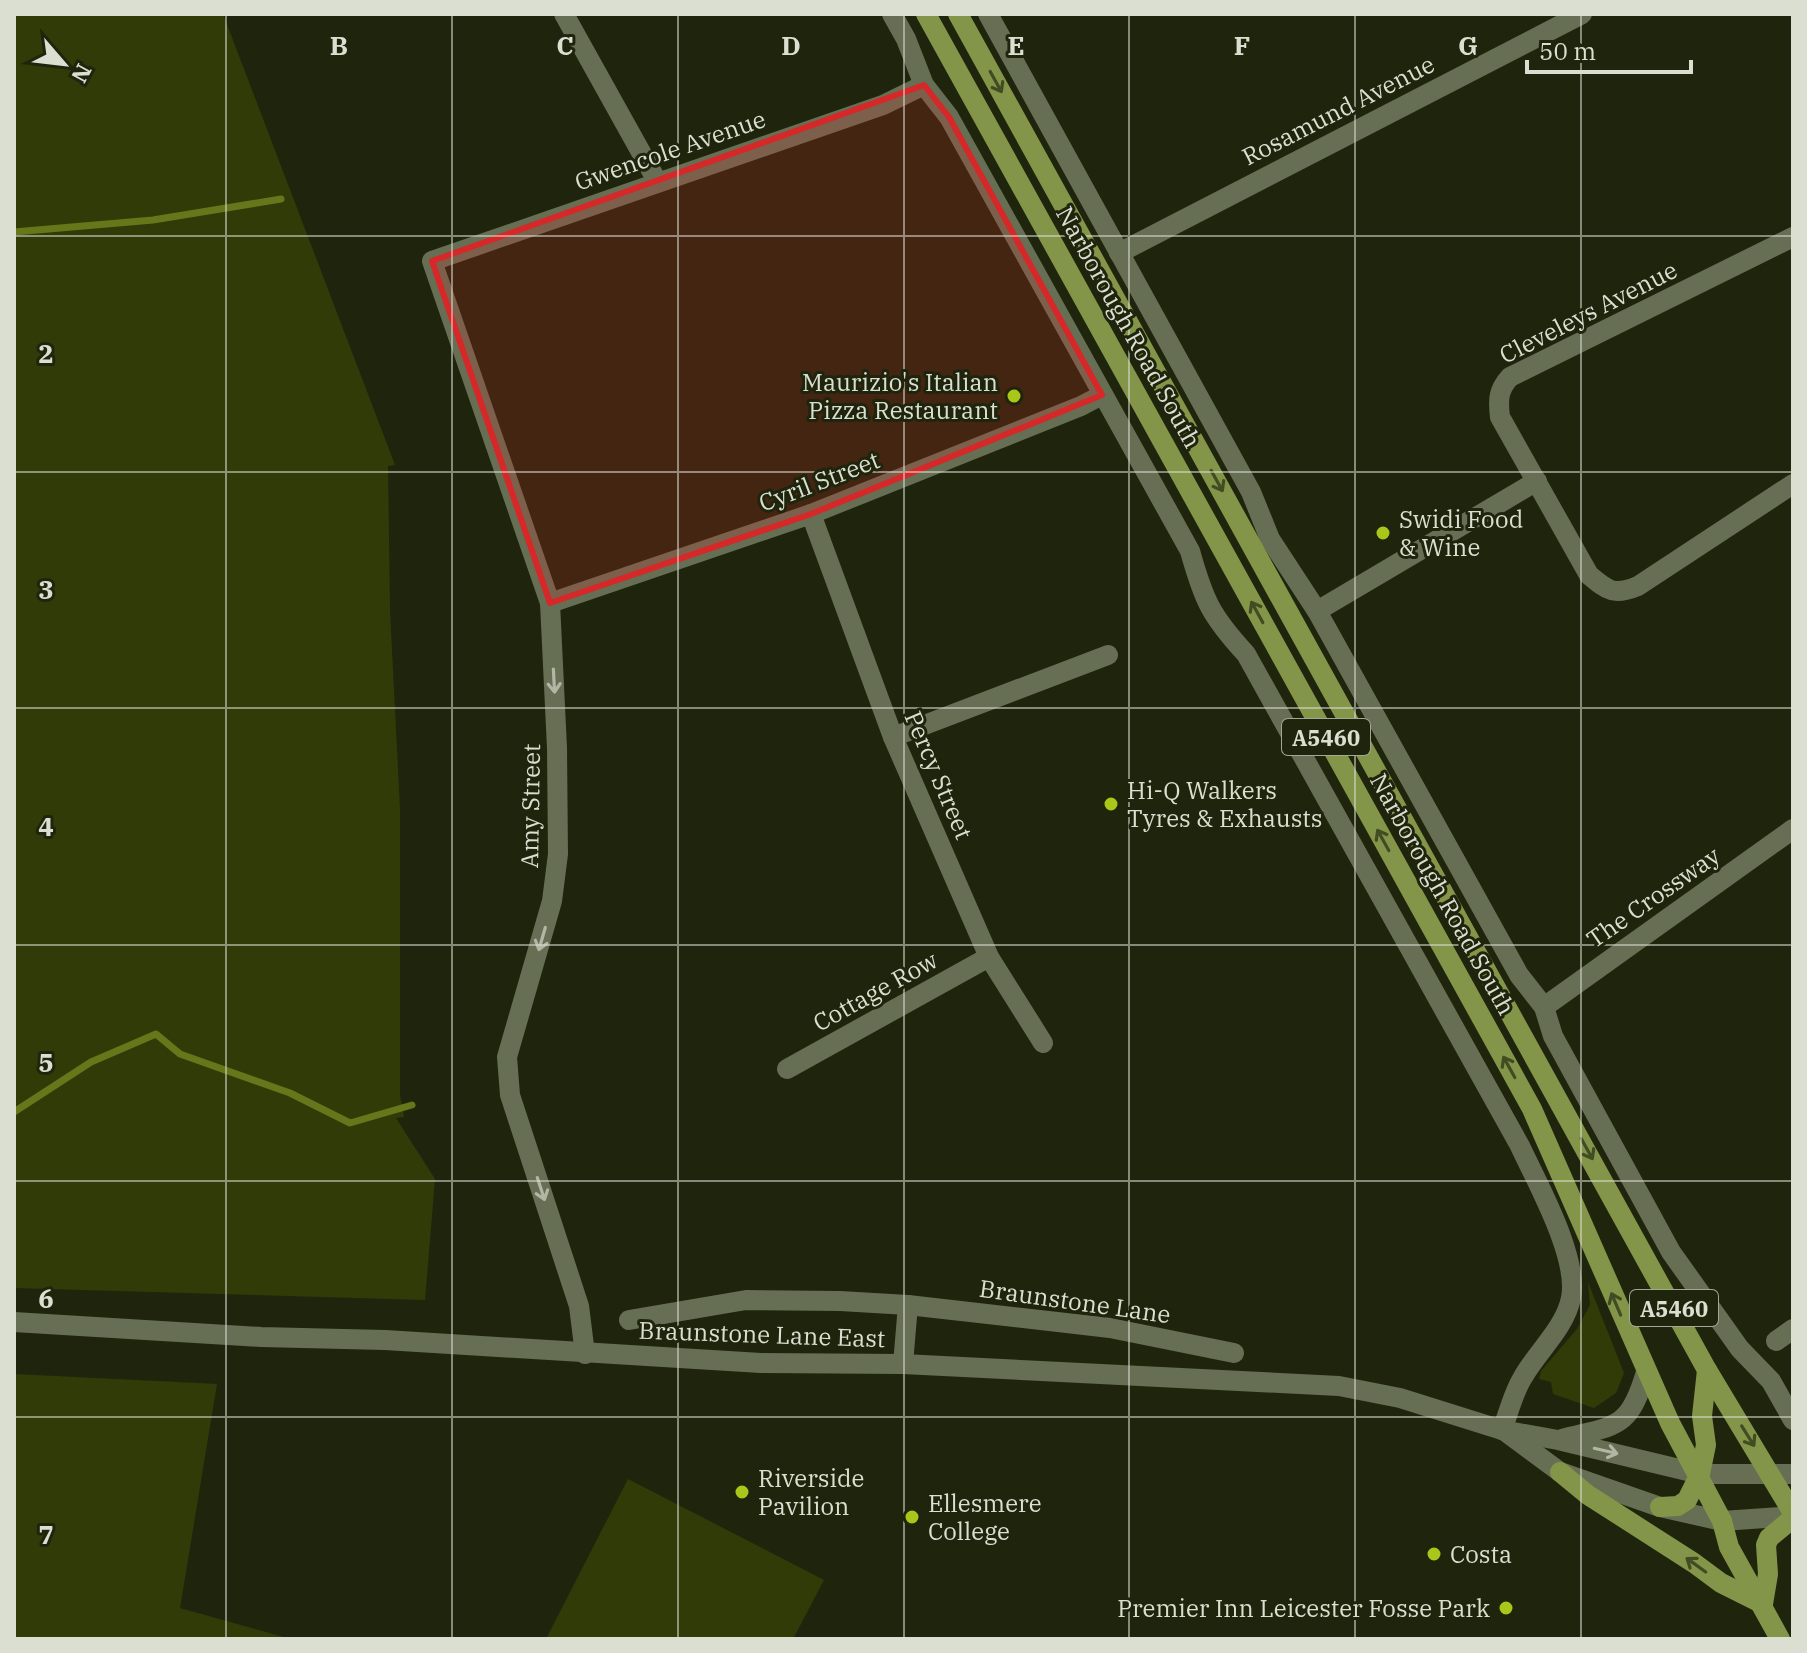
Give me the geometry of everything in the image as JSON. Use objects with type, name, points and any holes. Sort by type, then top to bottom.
[{"type":"main road","name":"Narborough Road South","points":[[926,14],[1532,1109],[1646,1372],[1722,1521]]},
{"type":"main road","name":"Narborough Road South","points":[[958,14],[1707,1370],[1772,1474],[1793,1516]]},
{"type":"main road","points":[[1660,1507],[1678,1506],[1687,1500],[1700,1474],[1706,1445],[1702,1416],[1707,1370]]},
{"type":"main road","points":[[1560,1472],[1588,1495],[1721,1583],[1763,1604],[1768,1574],[1766,1545],[1769,1538],[1793,1516]]},
{"type":"main road","name":"A5460","points":[[1722,1521],[1729,1547],[1780,1639]]},
{"type":"street","points":[[564,14],[657,181]]},
{"type":"street","points":[[892,14],[906,39],[924,85],[949,117],[1190,551],[1201,591],[1217,622],[1246,654],[1520,1146],[1555,1222],[1571,1280],[1571,1297],[1558,1327],[1520,1381],[1502,1430]]},
{"type":"street","name":"Narborough Road South","points":[[988,14],[1251,492],[1270,539],[1317,611],[1519,975],[1544,1007],[1553,1036],[1671,1252],[1740,1349],[1771,1381],[1793,1420]]},
{"type":"street","name":"Rosamund Avenue","points":[[1119,253],[1582,14]]},
{"type":"street","name":"Gwencole Avenue","points":[[432,261],[883,105],[924,85]]},
{"type":"street","name":"Cleveleys Avenue","points":[[1793,237],[1510,377],[1499,393],[1500,417],[1589,575],[1611,591],[1625,591],[1638,586],[1793,484]]},
{"type":"street","name":"Amy Street","points":[[432,261],[550,603],[558,854],[552,901],[507,1057],[510,1095],[579,1306],[585,1354]]},
{"type":"street","name":"Cyril Street","points":[[550,603],[811,514],[1102,395]]},
{"type":"street","points":[[1317,611],[1537,481]]},
{"type":"street","name":"Percy Street","points":[[811,514],[893,737],[989,957],[1043,1043]]},
{"type":"street","points":[[893,737],[1108,655]]},
{"type":"street","name":"The Crossway","points":[[1544,1007],[1793,829]]},
{"type":"street","name":"Cottage Row","points":[[787,1069],[989,957]]},
{"type":"street","name":"Narborough Road South","points":[[1630,1174],[1641,1247]]},
{"type":"street","name":"Braunstone Lane","points":[[629,1320],[746,1300],[908,1305],[1110,1328],[1234,1353]]},
{"type":"street","points":[[903,1364],[908,1305]]},
{"type":"street","name":"Braunstone Lane East","points":[[14,1322],[761,1363],[903,1364],[1339,1386],[1425,1405],[1502,1430],[1700,1474],[1772,1474]]},
{"type":"street","points":[[1558,1440],[1615,1425],[1626,1417],[1636,1404],[1646,1372]]},
{"type":"street","points":[[1771,1381],[1793,1386]]},
{"type":"street","name":"Braunstone Lane East","points":[[1502,1430],[1560,1472],[1660,1507],[1722,1521],[1793,1516]]},
{"type":"street","points":[[1772,1474],[1793,1474]]},
{"type":"highlighted area","points":[[924,85],[949,117],[1102,395],[811,514],[550,603],[432,261]]},
{"type":"green space","points":[[14,14],[223,14],[395,465],[388,466],[390,611],[400,809],[400,1095],[404,1117],[396,1118],[435,1179],[425,1300],[14,1288]]},
{"type":"green space","points":[[1588,1282],[1624,1373],[1616,1393],[1594,1408],[1553,1394],[1551,1382],[1539,1379],[1541,1371],[1577,1329],[1590,1305]]},
{"type":"green space","points":[[14,1374],[217,1384],[180,1608],[291,1639],[14,1639]]},
{"type":"green space","points":[[628,1479],[824,1580],[793,1639],[546,1639]]},
{"type":"waterway","points":[[14,232],[153,220],[281,199]]},
{"type":"waterway","points":[[14,1112],[91,1062],[156,1034],[180,1054],[290,1093],[350,1123],[412,1105]]},
{"type":"place","name":"Maurizio's Italian Pizza Restaurant","points":[[1014,396]]},
{"type":"place","name":"Swidi Food & Wine","points":[[1383,533]]},
{"type":"place","name":"Hi-Q Walkers Tyres & Exhausts","points":[[1111,804]]},
{"type":"place","name":"Riverside Pavilion","points":[[742,1492]]},
{"type":"place","name":"Ellesmere College","points":[[912,1517]]},
{"type":"place","name":"Costa","points":[[1434,1554]]},
{"type":"place","name":"Premier Inn Leicester Fosse Park","points":[[1506,1608]]}]
